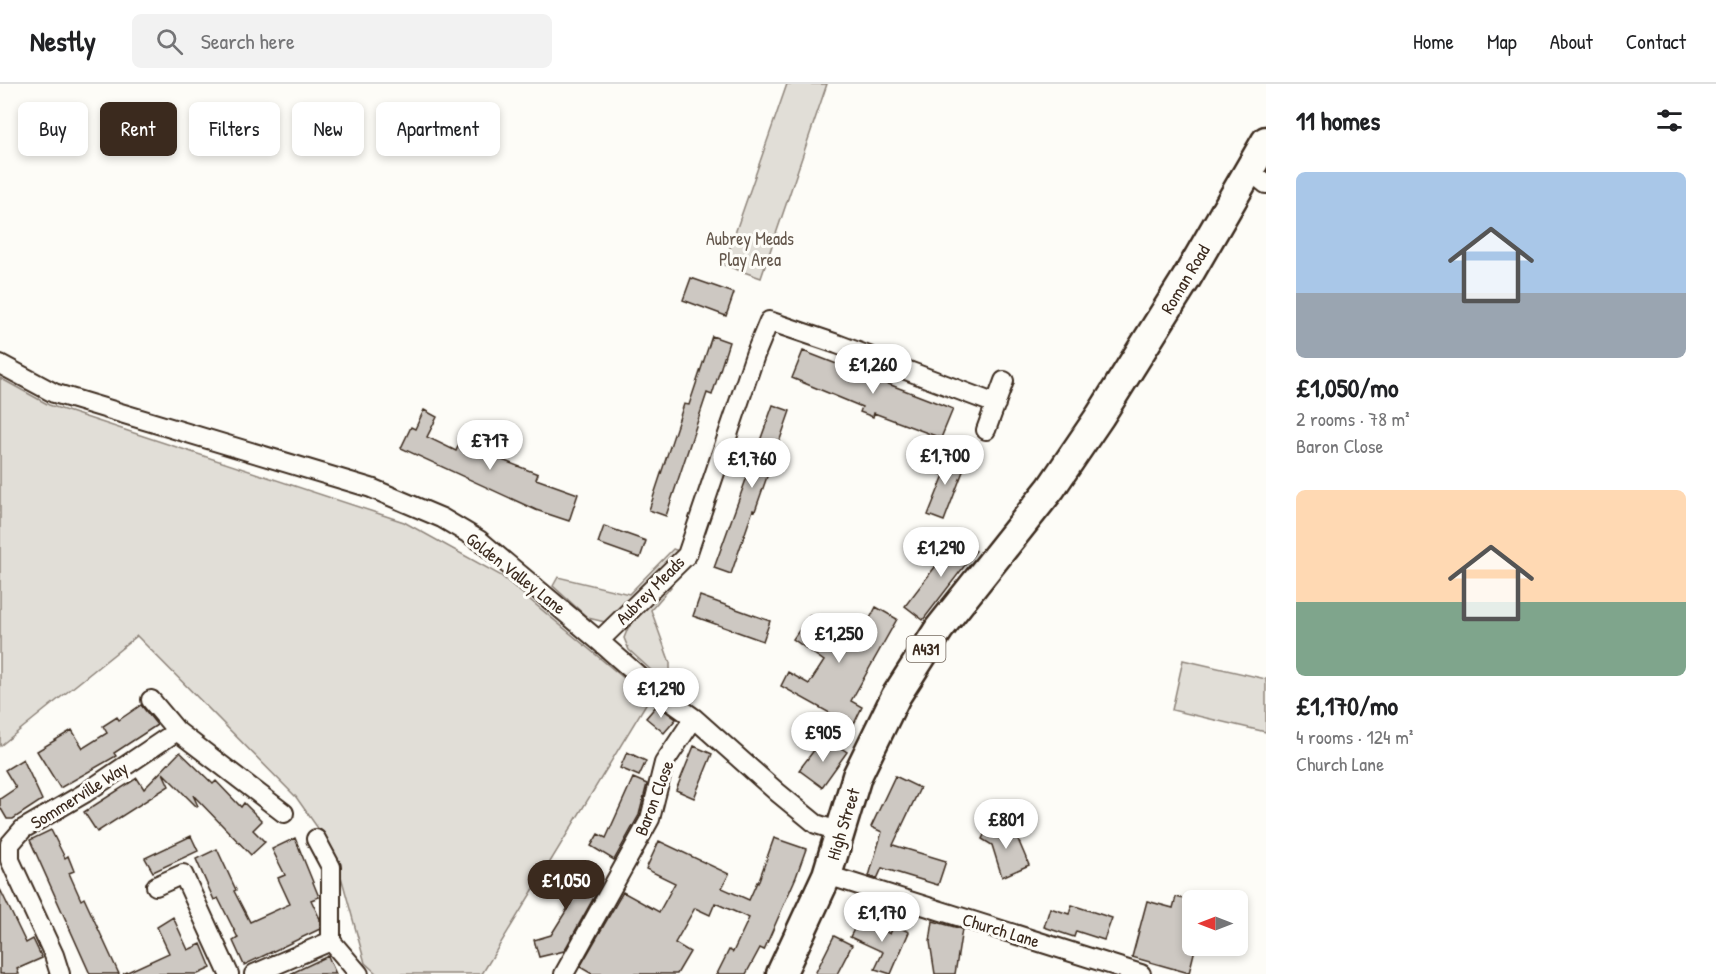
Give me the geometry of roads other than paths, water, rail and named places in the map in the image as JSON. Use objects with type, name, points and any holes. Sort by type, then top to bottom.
[{"type":"main road","name":"Roman Road","points":[[1100,416],[1186,279],[1258,177],[1266,141]]},
{"type":"main road","name":"High Street","points":[[781,974],[827,875],[857,776],[896,696],[939,629],[1051,488],[1100,416]]},
{"type":"street","name":"Aubrey Meads","points":[[599,640],[687,555],[755,355],[769,321],[996,404]]},
{"type":"street","name":"Golden Valley Lane","points":[[0,364],[54,393],[371,488],[442,518],[479,540],[599,640],[656,691],[694,718],[816,824],[841,832]]},
{"type":"street","points":[[986,430],[1004,381]]},
{"type":"street","points":[[151,700],[177,731],[284,813]]},
{"type":"street","name":"Baron Close","points":[[564,974],[650,819],[664,763],[694,718]]},
{"type":"street","name":"Sommerville Way","points":[[60,974],[54,955],[10,860],[10,844],[24,829],[85,793],[177,731]]},
{"type":"street","points":[[316,839],[331,867],[331,940],[359,974]]},
{"type":"street","points":[[156,886],[183,873],[229,974]]},
{"type":"street","name":"Church Lane","points":[[827,875],[1142,974]]},
{"type":"street","points":[[254,974],[331,940]]},
{"type":"park label","name":"Aubrey Meads Play Area","points":[[750,248]]}]
